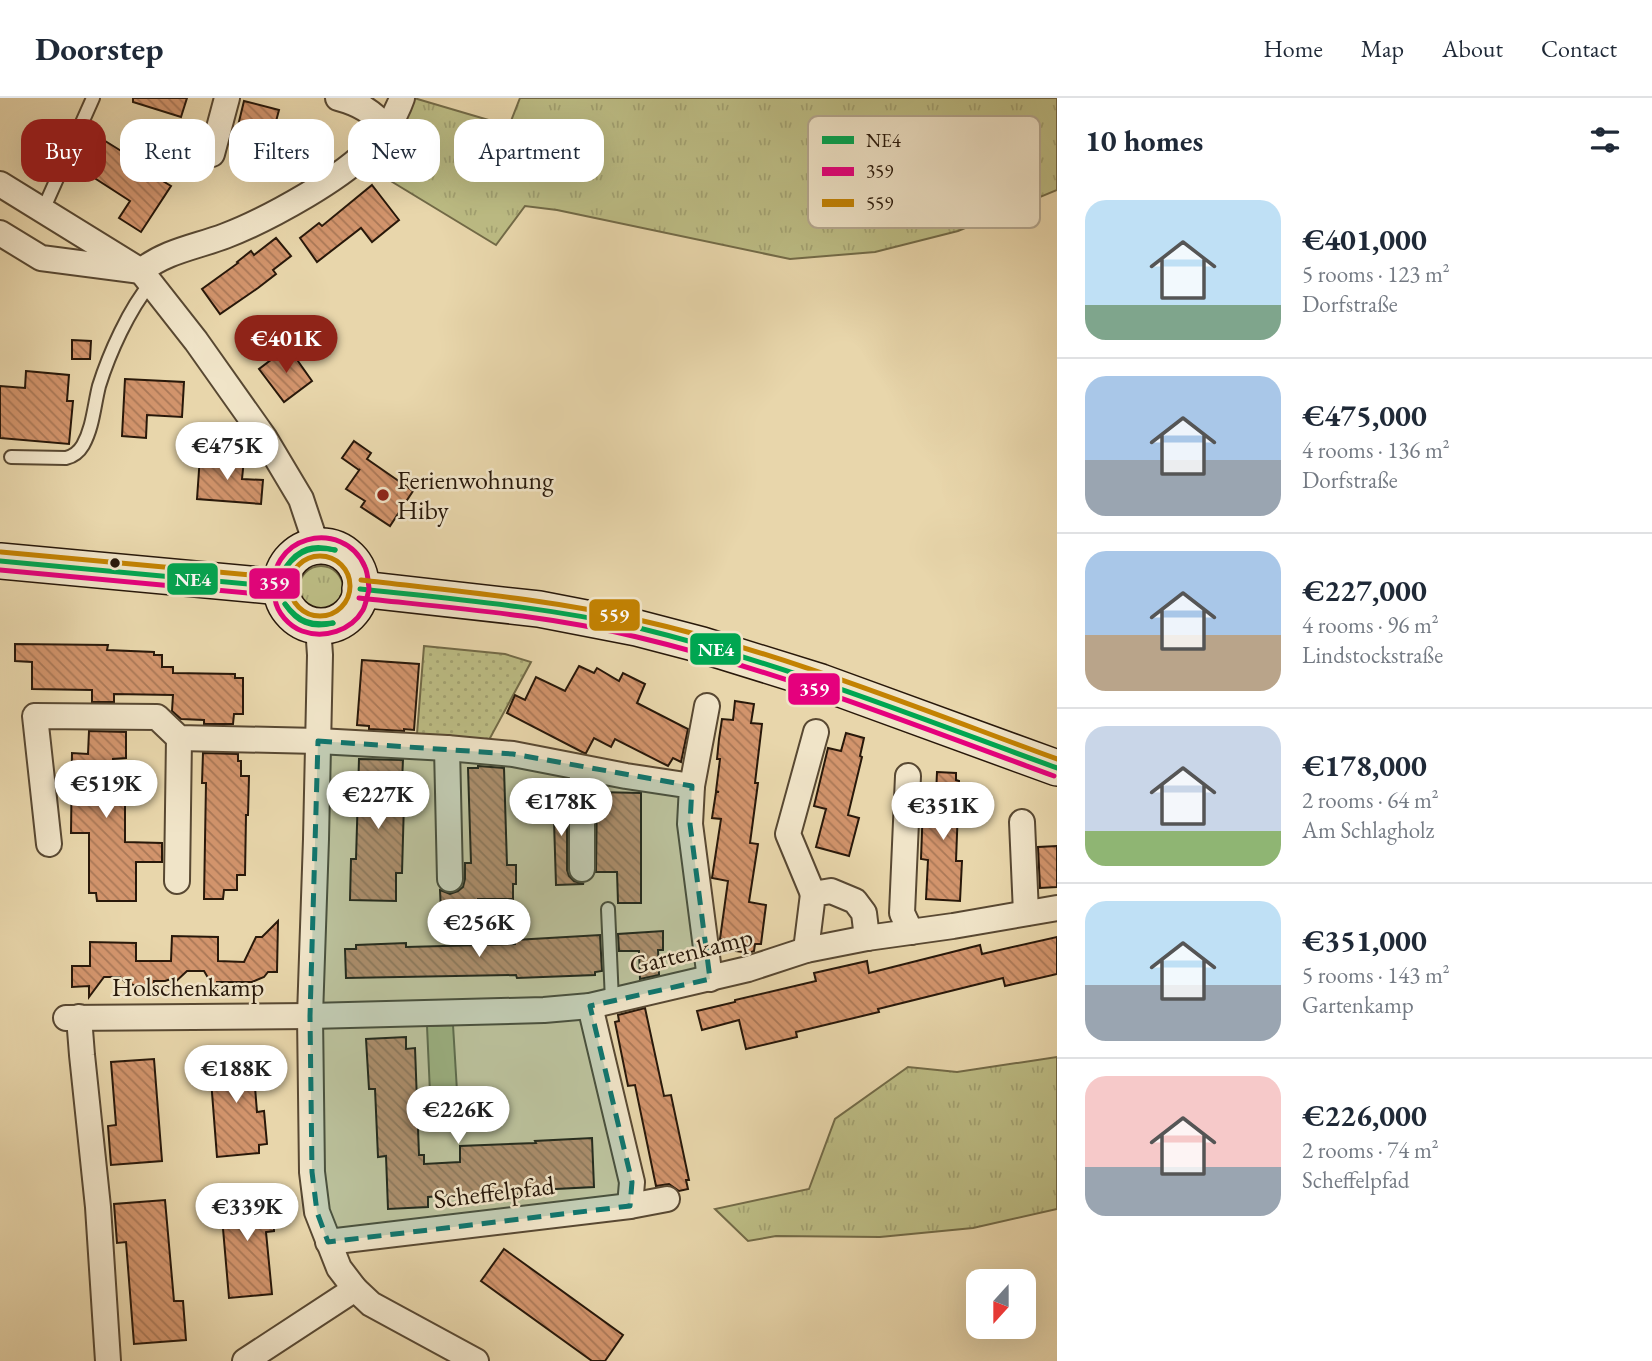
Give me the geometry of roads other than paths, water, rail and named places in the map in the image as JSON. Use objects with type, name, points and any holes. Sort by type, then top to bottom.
[{"type":"street","points":[[215,143],[227,98]]},
{"type":"street","points":[[338,98],[360,105],[379,119]]},
{"type":"street","points":[[392,119],[402,98]]},
{"type":"street","points":[[146,277],[160,258],[243,229],[288,206],[348,169]]},
{"type":"street","points":[[0,184],[146,277],[196,341],[264,437],[301,499],[317,547]]},
{"type":"street","points":[[0,233],[41,258],[146,277]]},
{"type":"street","points":[[317,547],[329,547],[349,558],[359,578],[360,589],[354,609],[347,616],[338,622],[318,626],[306,624],[296,618],[282,598],[281,587],[282,577],[291,559],[307,549],[317,547]]},
{"type":"street","points":[[0,561],[281,587]]},
{"type":"street","points":[[360,589],[550,611],[702,645],[821,682],[1057,768]]},
{"type":"street","points":[[318,626],[320,654],[310,1016],[312,1172],[317,1212],[339,1268],[371,1304],[476,1361]]},
{"type":"street","points":[[707,706],[692,786],[690,824],[710,979]]},
{"type":"street","points":[[49,844],[35,716],[158,718],[179,738],[318,741],[513,754],[692,786]]},
{"type":"street","points":[[806,950],[813,894],[788,834],[816,732]]},
{"type":"street","points":[[177,881],[179,738]]},
{"type":"street","points":[[447,748],[450,879]]},
{"type":"street","points":[[582,768],[582,869]]},
{"type":"street","points":[[908,776],[902,914],[911,932]]},
{"type":"street","points":[[1022,822],[1026,913]]},
{"type":"street","points":[[813,894],[831,891],[855,901],[864,913],[867,937]]},
{"type":"street","name":"Gartenkamp","points":[[310,1016],[544,1010],[601,1004],[710,979],[806,950],[867,937],[1057,908]]},
{"type":"street","points":[[601,1004],[632,1182],[630,1206]]},
{"type":"street","name":"Holschenkamp","points":[[108,1361],[98,1207],[82,1055],[73,1017],[310,1016]]},
{"type":"street","name":"Scheffelpfad","points":[[328,1242],[630,1206],[667,1199]]},
{"type":"street","points":[[257,1357],[355,1289]]},
{"type":"lane","points":[[43,210],[93,98]]},
{"type":"lane","points":[[11,457],[66,458],[80,450],[88,436],[102,380],[146,277]]},
{"type":"lane","points":[[601,1004],[608,908]]},
{"type":"place","name":"Ferienwohnung Hiby","points":[[383,495]]}]
